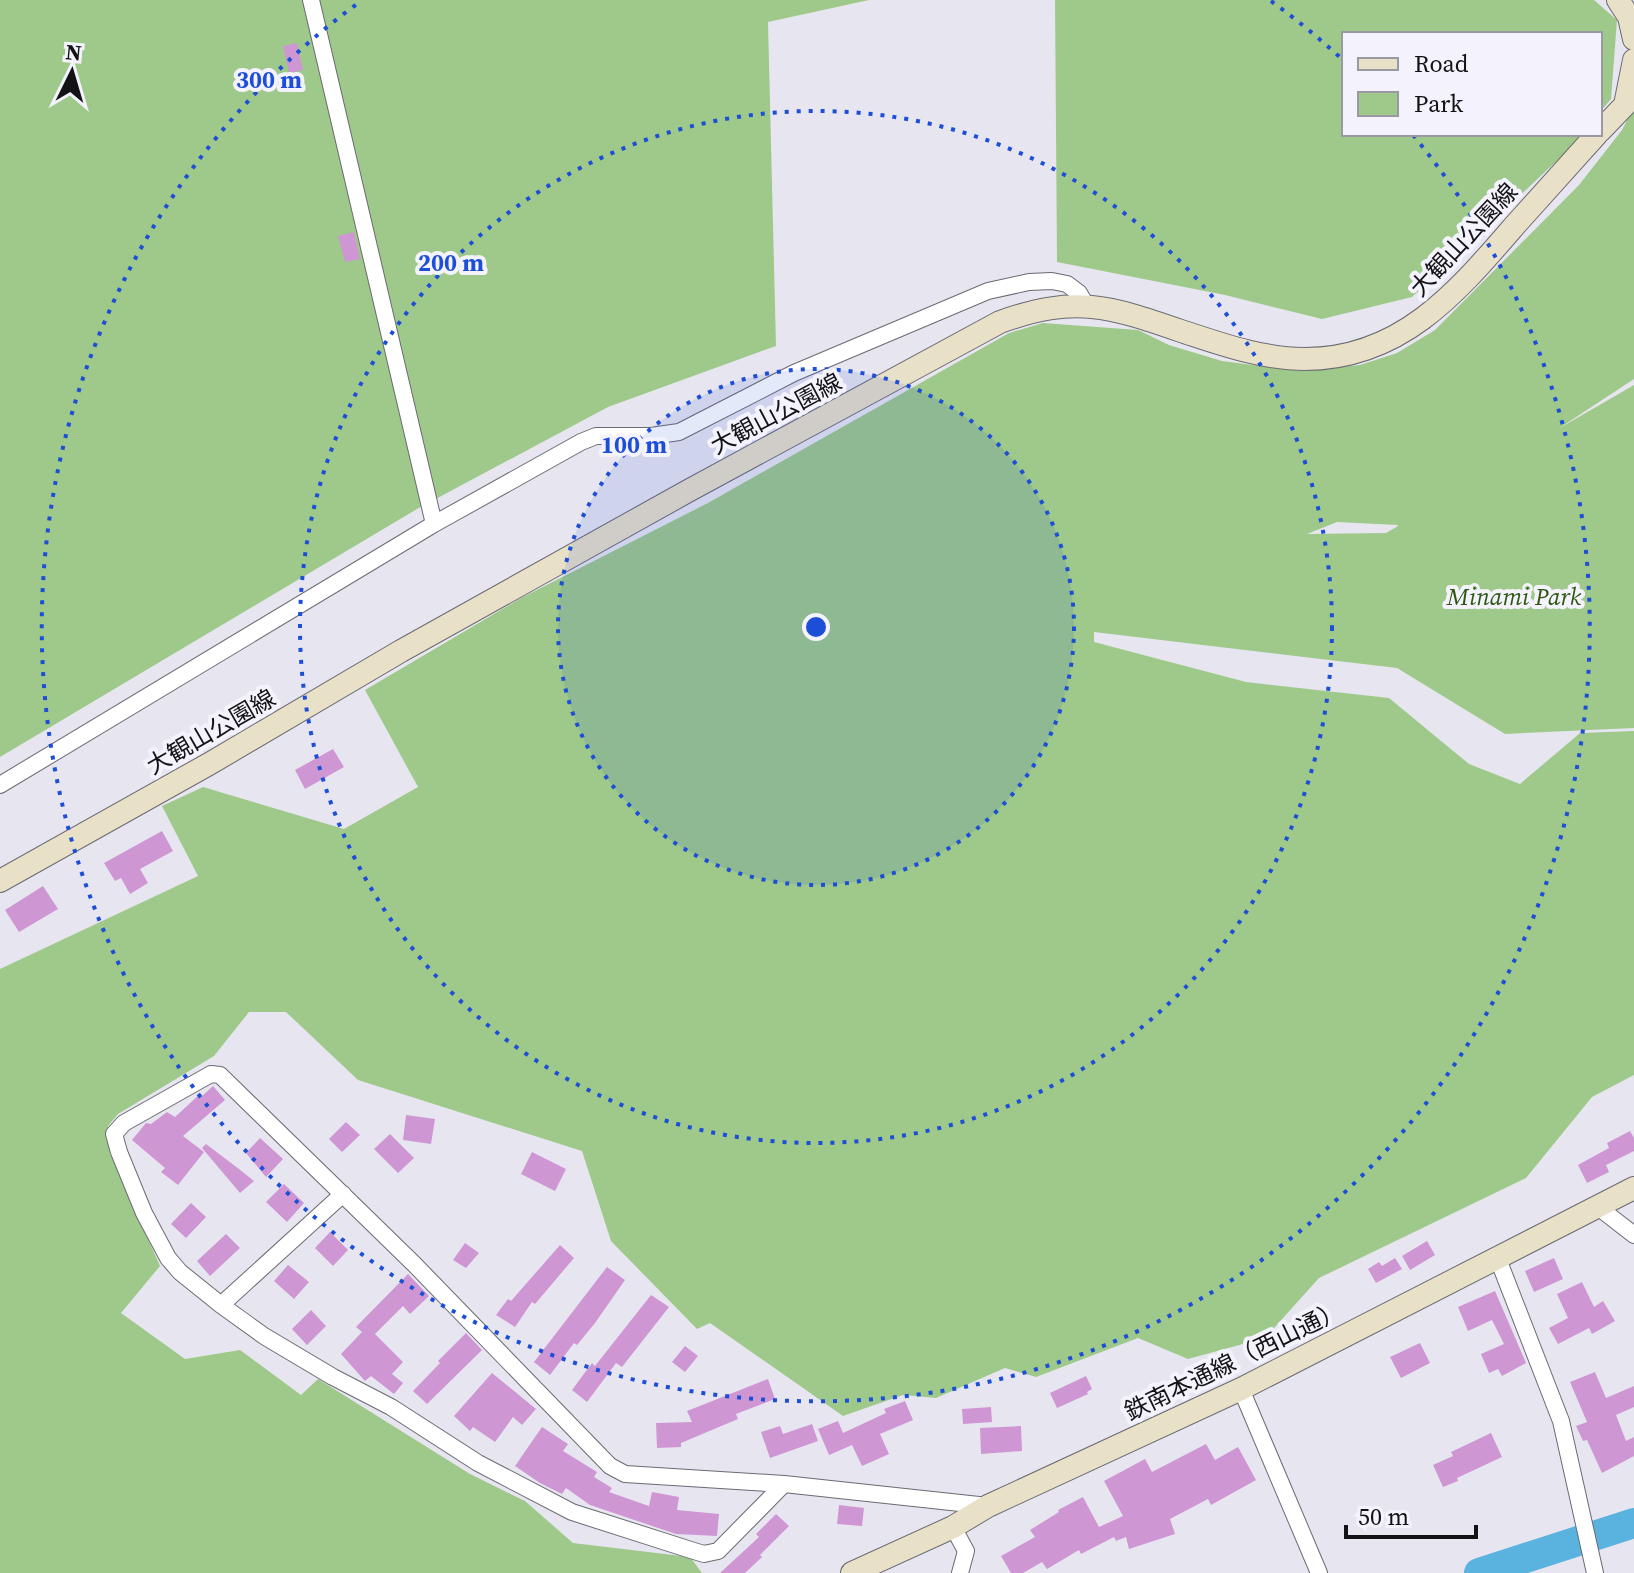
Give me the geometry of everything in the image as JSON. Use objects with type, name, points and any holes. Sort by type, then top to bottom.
[{"type":"main road","points":[[1618,0],[1629,17],[1634,39]]},
{"type":"main road","points":[[1602,129],[1625,105],[1634,60]]},
{"type":"main road","name":"大観山公園線","points":[[0,881],[604,537],[1000,322],[1044,309],[1086,305],[1144,318],[1262,355],[1304,359],[1360,351],[1396,337],[1430,315],[1464,284],[1595,136]]},
{"type":"main road","name":"鉄南本通線（西山通）","points":[[852,1573],[953,1527],[988,1506],[1241,1389],[1634,1188]]},
{"type":"street","points":[[311,0],[434,524]]},
{"type":"street","points":[[0,785],[434,524],[589,438],[660,436],[679,432],[794,373],[988,291],[1029,282],[1052,281],[1067,284],[1079,293],[1086,305]]},
{"type":"street","points":[[784,1484],[718,1551],[704,1554],[572,1512],[478,1463],[391,1407],[264,1336],[180,1272],[168,1258],[144,1213],[114,1134],[124,1123],[211,1074],[220,1075],[343,1194],[610,1466],[625,1474],[784,1484],[988,1506]]},
{"type":"street","points":[[221,1305],[343,1194]]},
{"type":"street","points":[[1598,1207],[1634,1235]]},
{"type":"street","points":[[1498,1259],[1561,1421],[1595,1573]]},
{"type":"street","points":[[1241,1389],[1319,1573]]},
{"type":"street","points":[[953,1527],[966,1551],[960,1573]]},
{"type":"green space","points":[[0,0],[869,0],[768,22],[776,346],[608,407],[417,509],[0,757]]},
{"type":"green space","points":[[1055,0],[1594,0],[1617,20],[1611,99],[1602,110],[1602,32],[1342,32],[1342,136],[1579,136],[1412,297],[1322,319],[1225,295],[1057,262]]},
{"type":"green space","name":"Minami Park","points":[[1634,107],[1634,379],[1558,429],[1634,385],[1634,728],[1505,734],[1397,668],[1094,632],[1094,642],[1246,682],[1389,698],[1469,764],[1520,784],[1580,733],[1634,731],[1634,1075],[1592,1097],[1526,1178],[1319,1278],[1265,1338],[1188,1359],[1138,1338],[1036,1377],[1005,1368],[936,1398],[903,1395],[843,1416],[710,1323],[697,1329],[611,1241],[582,1151],[358,1080],[286,1012],[249,1012],[214,1056],[118,1114],[108,1126],[110,1154],[160,1266],[121,1313],[185,1359],[240,1350],[301,1395],[318,1379],[470,1474],[525,1501],[573,1543],[690,1557],[702,1573],[0,1573],[0,969],[198,876],[162,806],[203,787],[344,829],[418,787],[365,690],[521,598],[708,503],[1009,333],[1043,323],[1138,330],[1169,345],[1222,361],[1300,371],[1360,365],[1397,353],[1435,330],[1579,185],[1622,130]],"holes":[[[1337,522],[1397,525],[1386,533],[1307,534]]]},
{"type":"building","points":[[297,43],[303,70],[289,73],[283,46]]},
{"type":"building","points":[[354,232],[360,259],[345,262],[338,236]]},
{"type":"building","points":[[333,749],[344,767],[305,789],[295,770]]},
{"type":"building","points":[[162,831],[173,851],[140,869],[148,883],[130,894],[121,878],[115,881],[104,863]]},
{"type":"building","points":[[43,886],[58,909],[19,932],[5,910]]},
{"type":"building","points":[[213,1086],[225,1100],[183,1136],[204,1152],[178,1185],[161,1172],[165,1168],[132,1140],[146,1123],[151,1124],[167,1112],[175,1117]]},
{"type":"building","points":[[406,1115],[435,1119],[431,1144],[403,1140]]},
{"type":"building","points":[[346,1122],[360,1135],[342,1152],[329,1139]]},
{"type":"building","points":[[1630,1131],[1634,1138],[1634,1151],[1606,1165],[1609,1172],[1587,1183],[1578,1165],[1609,1148],[1607,1143]]},
{"type":"building","points":[[390,1134],[414,1158],[398,1173],[374,1149]]},
{"type":"building","points":[[260,1138],[283,1159],[266,1177],[246,1153]]},
{"type":"building","points":[[206,1144],[254,1181],[240,1193],[202,1148]]},
{"type":"building","points":[[532,1152],[566,1169],[555,1191],[521,1174]]},
{"type":"building","points":[[284,1184],[304,1203],[287,1222],[266,1202]]},
{"type":"building","points":[[191,1203],[206,1217],[186,1238],[171,1224]]},
{"type":"building","points":[[330,1232],[348,1250],[333,1266],[315,1248]]},
{"type":"building","points":[[226,1234],[240,1248],[210,1276],[197,1261]]},
{"type":"building","points":[[1427,1241],[1435,1255],[1410,1270],[1402,1256]]},
{"type":"building","points":[[465,1243],[479,1253],[466,1268],[453,1260]]},
{"type":"building","points":[[560,1245],[574,1258],[535,1304],[532,1302],[515,1327],[496,1315],[508,1299],[511,1301]]},
{"type":"building","points":[[1395,1258],[1402,1269],[1376,1283],[1368,1269],[1379,1262],[1382,1266]]},
{"type":"building","points":[[1554,1258],[1563,1279],[1534,1292],[1525,1271]]},
{"type":"building","points":[[288,1265],[309,1282],[294,1299],[274,1281]]},
{"type":"building","points":[[607,1267],[625,1280],[595,1323],[577,1345],[574,1343],[550,1375],[534,1362]]},
{"type":"building","points":[[408,1274],[429,1296],[410,1314],[403,1306],[375,1334],[403,1362],[392,1374],[403,1383],[394,1394],[371,1376],[365,1381],[341,1354],[362,1332],[356,1327]]},
{"type":"building","points":[[1582,1282],[1594,1307],[1603,1301],[1615,1321],[1592,1334],[1589,1328],[1558,1344],[1549,1328],[1568,1318],[1557,1294]]},
{"type":"building","points":[[1495,1291],[1526,1363],[1502,1376],[1498,1369],[1489,1373],[1481,1354],[1504,1344],[1492,1320],[1468,1331],[1458,1307]]},
{"type":"building","points":[[651,1295],[669,1307],[622,1367],[616,1363],[587,1402],[572,1390]]},
{"type":"building","points":[[311,1310],[326,1326],[307,1345],[292,1329]]},
{"type":"building","points":[[466,1333],[482,1350],[427,1404],[413,1391]]},
{"type":"building","points":[[1420,1343],[1430,1363],[1401,1378],[1390,1357]]},
{"type":"building","points":[[685,1346],[698,1356],[685,1372],[672,1362]]},
{"type":"building","points":[[1595,1372],[1606,1398],[1634,1386],[1634,1407],[1616,1415],[1626,1441],[1634,1437],[1634,1456],[1602,1473],[1587,1440],[1583,1441],[1576,1426],[1587,1422],[1570,1382]]},
{"type":"building","points":[[492,1373],[536,1409],[522,1425],[513,1417],[495,1442],[473,1427],[470,1431],[454,1416]]},
{"type":"building","points":[[1086,1376],[1092,1389],[1088,1394],[1057,1408],[1050,1393]]},
{"type":"building","points":[[768,1379],[775,1399],[736,1414],[738,1419],[681,1443],[681,1447],[657,1448],[656,1423],[692,1422],[687,1411]]},
{"type":"building","points":[[905,1401],[913,1420],[880,1434],[889,1454],[862,1466],[852,1445],[829,1455],[818,1429],[838,1421],[843,1433],[886,1413],[884,1409]]},
{"type":"building","points":[[991,1407],[992,1422],[963,1424],[962,1409]]},
{"type":"building","points":[[812,1424],[818,1441],[770,1458],[761,1432],[780,1426],[783,1434]]},
{"type":"building","points":[[1021,1426],[1022,1451],[981,1454],[980,1428]]},
{"type":"building","points":[[542,1427],[568,1444],[563,1451],[597,1472],[594,1477],[612,1488],[609,1492],[649,1506],[652,1492],[679,1497],[677,1510],[719,1514],[717,1536],[676,1534],[590,1505],[566,1488],[562,1494],[540,1483],[515,1466]]},
{"type":"building","points":[[1491,1433],[1502,1457],[1443,1487],[1433,1465],[1453,1456],[1451,1452]]},
{"type":"building","points":[[1206,1444],[1215,1460],[1238,1447],[1256,1480],[1211,1505],[1208,1499],[1170,1519],[1175,1534],[1129,1549],[1126,1537],[1116,1541],[1114,1537],[1081,1554],[1079,1550],[1047,1569],[1042,1562],[1023,1573],[1011,1573],[1001,1556],[1035,1537],[1030,1530],[1058,1510],[1083,1497],[1099,1527],[1123,1516],[1104,1481],[1145,1459],[1152,1472]]},
{"type":"building","points":[[839,1505],[864,1508],[862,1526],[837,1524]]},
{"type":"building","points":[[776,1514],[789,1526],[760,1555],[762,1557],[745,1573],[720,1573],[759,1537],[756,1534]]},
{"type":"waterway","points":[[1479,1573],[1634,1523]]}]
